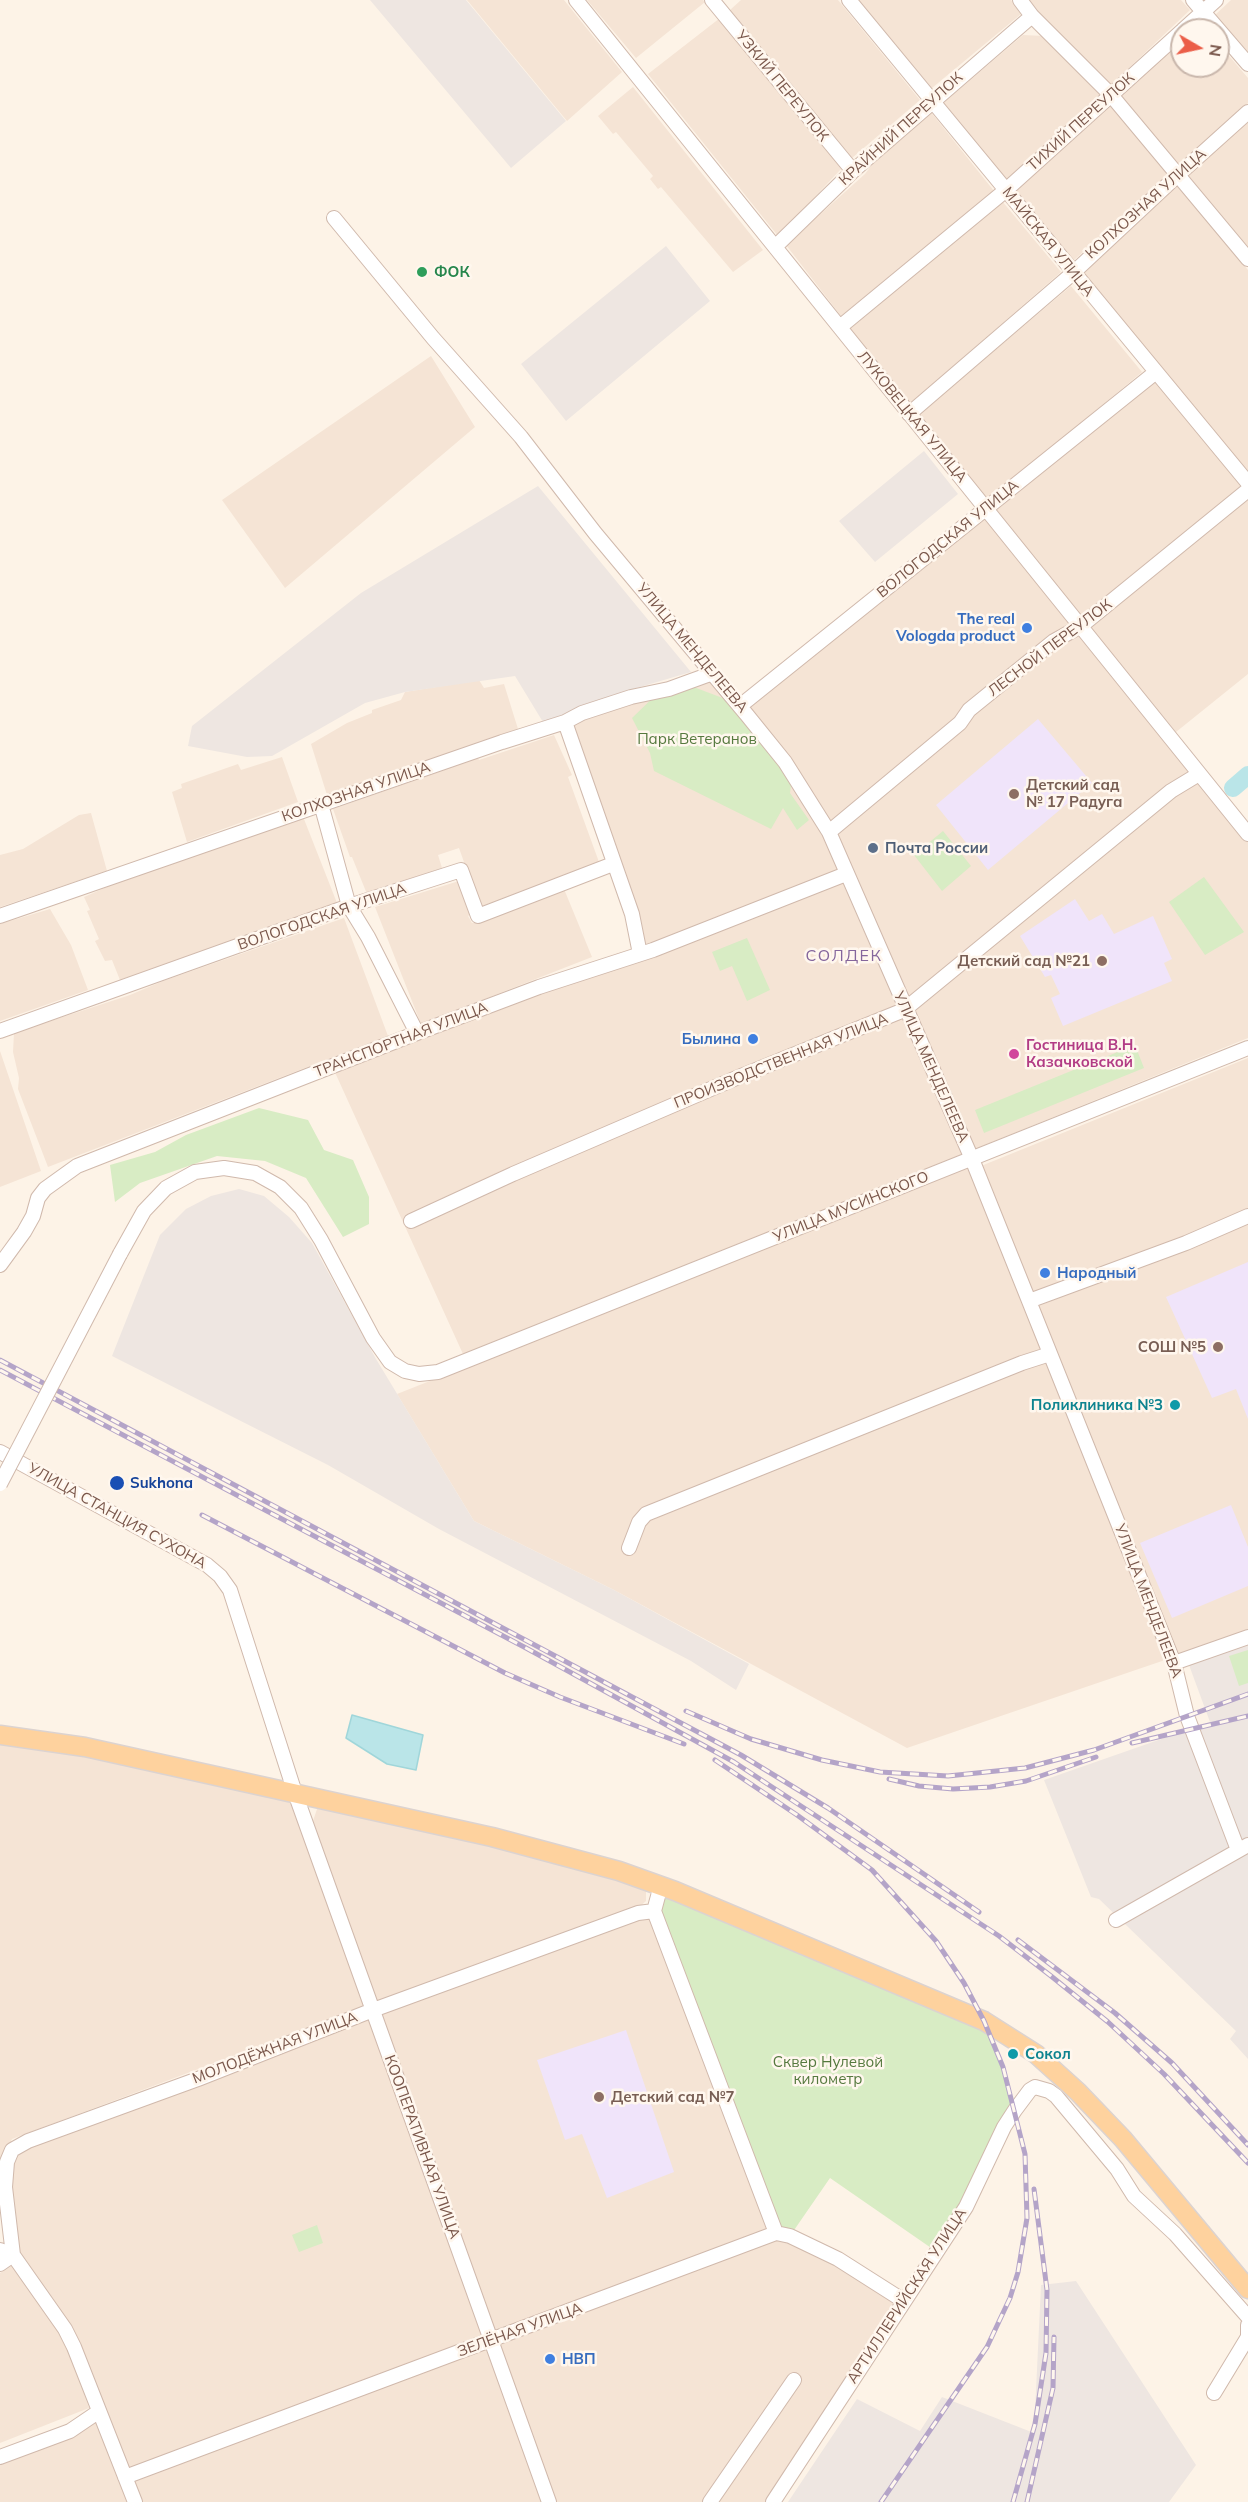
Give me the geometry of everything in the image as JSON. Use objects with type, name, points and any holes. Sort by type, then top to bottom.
[{"type":"main road","points":[[0,1735],[85,1747],[492,1837],[661,1885],[984,2021],[1014,2038],[1058,2073],[1123,2139],[1248,2289]]},
{"type":"street","name":"ЛУКОВЕЦКАЯ УЛИЦА","points":[[576,0],[1248,834]]},
{"type":"street","name":"УЗКИЙ ПЕРЕУЛОК","points":[[712,0],[853,171]]},
{"type":"street","name":"МАЙСКАЯ УЛИЦА","points":[[849,0],[1248,483]]},
{"type":"street","points":[[1020,0],[1032,16],[1111,95],[1248,259]]},
{"type":"street","points":[[1193,0],[1248,64]]},
{"type":"street","name":"ТИХИЙ ПЕРЕУЛОК","points":[[1196,18],[1216,0]]},
{"type":"street","name":"КРАЙНИЙ ПЕРЕУЛОК","points":[[775,247],[853,171],[1032,16]]},
{"type":"street","name":"ТИХИЙ ПЕРЕУЛОК","points":[[840,327],[1006,190],[1170,41]]},
{"type":"street","name":"КОЛХОЗНАЯ УЛИЦА","points":[[909,414],[1073,273],[1248,112]]},
{"type":"street","name":"УЛИЦА МЕНДЕЛЕЕВА","points":[[334,218],[433,338],[521,437],[595,532],[740,706],[785,762],[829,832],[904,1010],[972,1159],[1174,1663],[1187,1716],[1243,1848]]},
{"type":"street","name":"ВОЛОГОДСКАЯ УЛИЦА","points":[[740,706],[1156,372]]},
{"type":"street","name":"ЛЕСНОЙ ПЕРЕУЛОК","points":[[829,832],[960,723],[969,710],[1054,641],[1081,626],[1248,490]]},
{"type":"street","name":"КОЛХОЗНАЯ УЛИЦА","points":[[0,916],[490,746],[565,723],[582,713],[631,697],[669,689],[713,673]]},
{"type":"street","points":[[565,723],[632,914],[640,954]]},
{"type":"street","name":"ПРОИЗВОДСТВЕННАЯ УЛИЦА","points":[[411,1221],[513,1173],[741,1076],[904,1010],[1171,791],[1198,774]]},
{"type":"street","points":[[321,804],[349,906],[368,937],[417,1033]]},
{"type":"street","name":"ВОЛОГОДСКАЯ УЛИЦА","points":[[0,1031],[349,906],[461,870],[478,916],[613,864]]},
{"type":"street","name":"ТРАНСПОРТНАЯ УЛИЦА","points":[[0,1265],[24,1232],[33,1216],[38,1198],[45,1189],[77,1166],[417,1033],[539,987],[640,954],[846,874]]},
{"type":"street","name":"УЛИЦА МУСИНСКОГО","points":[[0,1484],[144,1211],[166,1188],[195,1172],[224,1167],[255,1173],[280,1187],[301,1208],[321,1240],[373,1338],[390,1362],[405,1371],[429,1373],[455,1367],[579,1315],[1248,1048]]},
{"type":"street","points":[[1029,1301],[1185,1243],[1248,1216]]},
{"type":"street","points":[[629,1548],[639,1522],[646,1514],[1022,1363],[1050,1354]]},
{"type":"street","name":"УЛИЦА СТАНЦИЯ СУХОНА","points":[[0,1452],[110,1510],[129,1523],[207,1565],[220,1576],[230,1590],[295,1793]]},
{"type":"street","points":[[1174,1663],[1248,1637]]},
{"type":"street","name":"КООПЕРАТИВНАЯ УЛИЦА","points":[[295,1793],[549,2502]]},
{"type":"street","points":[[1116,1920],[1243,1848]]},
{"type":"street","points":[[661,1885],[654,1911],[776,2233],[790,2236],[838,2259],[904,2301]]},
{"type":"street","name":"МОЛОДЁЖНАЯ УЛИЦА","points":[[6,2252],[5,2170],[9,2155],[17,2147],[373,2010],[638,1913],[654,1911]]},
{"type":"street","name":"АРТИЛЛЕРИЙСКАЯ УЛИЦА","points":[[772,2502],[966,2207],[1015,2110],[1030,2090],[1035,2087],[1049,2091],[1056,2096],[1104,2154],[1134,2196],[1175,2234],[1248,2317]]},
{"type":"street","name":"ЗЕЛЁНАЯ УЛИЦА","points":[[125,2477],[776,2233]]},
{"type":"street","points":[[0,2264],[6,2252],[65,2329],[135,2502]]},
{"type":"street","points":[[1214,2393],[1248,2337],[1248,2325]]},
{"type":"street","points":[[710,2502],[794,2380]]},
{"type":"street","points":[[0,2457],[69,2430],[98,2412]]},
{"type":"shaded area","points":[[370,0],[466,0],[566,121],[511,168]]},
{"type":"shaded area","points":[[467,0],[564,0],[622,72],[567,121]]},
{"type":"shaded area","points":[[587,0],[703,0],[705,2],[636,58]]},
{"type":"shaded area","points":[[741,0],[838,0],[920,100],[852,158],[730,10]]},
{"type":"shaded area","points":[[858,0],[1011,0],[1021,14],[932,88]]},
{"type":"shaded area","points":[[1028,0],[1181,0],[1190,10],[1182,18],[1170,18],[1170,29],[1111,85],[1037,13]]},
{"type":"shaded area","points":[[1231,0],[1248,0],[1248,57],[1230,35],[1230,18],[1214,16]]},
{"type":"shaded area","points":[[720,18],[842,168],[778,236],[648,74]]},
{"type":"shaded area","points":[[1023,35],[1044,36],[1102,93],[1006,181],[941,105]]},
{"type":"shaded area","points":[[1170,52],[1170,78],[1230,78],[1230,57],[1248,78],[1248,103],[1178,166],[1119,97]]},
{"type":"shaded area","points":[[633,87],[763,250],[733,272],[661,187],[658,189],[650,179],[653,176],[616,132],[613,134],[598,116]]},
{"type":"shaded area","points":[[1111,105],[1169,174],[1073,261],[1014,190]]},
{"type":"shaded area","points":[[930,111],[994,191],[841,316],[786,245],[865,174],[884,149]]},
{"type":"shaded area","points":[[1248,120],[1248,248],[1186,174]]},
{"type":"shaded area","points":[[1176,182],[1248,270],[1248,474],[1079,270]]},
{"type":"shaded area","points":[[1002,201],[1061,272],[910,404],[850,329]]},
{"type":"shaded area","points":[[666,246],[710,301],[566,421],[521,364]]},
{"type":"shaded area","points":[[1071,286],[1142,372],[987,501],[919,414]]},
{"type":"shaded area","points":[[431,356],[475,427],[285,588],[222,500]]},
{"type":"shaded area","points":[[1156,375],[1247,488],[1084,621],[993,509]]},
{"type":"shaded area","points":[[924,451],[958,494],[875,562],[839,521]]},
{"type":"shaded area","points":[[538,486],[691,672],[613,695],[546,727],[515,676],[405,692],[365,703],[272,756],[247,757],[188,746],[192,726],[361,593]]},
{"type":"shaded area","points":[[1248,494],[1248,674],[1176,732],[1087,624]]},
{"type":"shaded area","points":[[985,515],[1075,626],[832,825],[747,708]]},
{"type":"shaded area","points":[[1078,631],[1191,773],[909,1001],[835,831],[971,711]]},
{"type":"shaded area","points":[[479,680],[484,688],[504,684],[518,729],[327,795],[311,744],[347,723],[372,713],[372,710],[401,700],[405,692]]},
{"type":"shaded area","points":[[711,680],[784,763],[826,834],[838,871],[645,947],[571,725],[593,714]]},
{"type":"shaded area","name":"Детский сад № 17 Радуга","points":[[1038,719],[1092,783],[988,870],[936,805]]},
{"type":"shaded area","points":[[554,735],[572,775],[568,777],[599,862],[480,907],[459,848],[438,855],[442,868],[367,894],[352,857],[350,857],[333,809],[478,758],[479,760]]},
{"type":"shaded area","points":[[282,757],[298,802],[187,842],[172,792],[182,788],[181,784],[238,764],[241,770]]},
{"type":"shaded area","points":[[1197,780],[1248,842],[1248,1038],[975,1149],[912,1008],[1174,795]]},
{"type":"shaded area","points":[[91,813],[107,871],[0,907],[0,855],[23,849],[79,815]]},
{"type":"shaded area","points":[[302,814],[337,903],[120,980],[112,960],[105,961],[95,941],[99,939],[87,911],[90,910],[84,897],[159,864]]},
{"type":"shaded area","points":[[841,879],[963,1154],[463,1354],[333,1068]]},
{"type":"shaded area","points":[[459,881],[472,923],[564,889],[592,957],[421,1024],[375,907]]},
{"type":"shaded area","name":"Детский сад №21","points":[[1075,899],[1089,921],[1102,914],[1114,934],[1153,916],[1172,959],[1164,963],[1172,981],[1063,1026],[1051,998],[1060,994],[1051,975],[1045,977],[1020,936]]},
{"type":"shaded area","points":[[50,909],[71,945],[88,990],[0,1021],[0,924]]},
{"type":"shaded area","points":[[344,918],[388,1036],[48,1167],[18,1089],[19,1078],[13,1052],[14,1033],[130,995],[163,981]]},
{"type":"shaded area","points":[[0,1051],[41,1171],[0,1187]]},
{"type":"shaded area","points":[[1248,1058],[1248,1213],[1033,1295],[981,1166]]},
{"type":"shaded area","points":[[968,1168],[1165,1660],[907,1748],[614,1590],[474,1521],[397,1394]]},
{"type":"shaded area","points":[[239,1189],[264,1196],[289,1217],[312,1243],[376,1359],[474,1521],[614,1590],[749,1664],[736,1690],[691,1661],[439,1529],[328,1465],[112,1356],[160,1235],[186,1209],[211,1196]]},
{"type":"shaded area","points":[[1248,1222],[1248,1631],[1177,1656],[1036,1307]]},
{"type":"shaded area","name":"СОШ №5","points":[[1248,1262],[1248,1419],[1236,1389],[1212,1398],[1166,1297]]},
{"type":"shaded area","points":[[1231,1505],[1248,1547],[1248,1586],[1172,1618],[1140,1543]]},
{"type":"shaded area","points":[[1248,1644],[1248,2059],[1230,2039],[1236,2031],[1099,1899],[1091,1897],[1044,1780],[1210,1722],[1189,1665]]},
{"type":"shaded area","points":[[0,1744],[64,1752],[290,1802],[366,2006],[12,2139],[0,2168]]},
{"type":"shaded area","points":[[322,1807],[573,1862],[646,1888],[646,1901],[637,1909],[378,2004],[313,1821],[317,1809]]},
{"type":"shaded area","points":[[652,1915],[771,2231],[496,2335],[381,2012],[639,1917]]},
{"type":"shaded area","points":[[369,2016],[486,2339],[128,2473],[101,2411],[20,2254],[8,2171],[18,2149]]},
{"type":"shaded area","name":"Детский сад №7","points":[[626,2030],[674,2172],[607,2198],[582,2134],[565,2140],[537,2060]]},
{"type":"shaded area","points":[[773,2237],[813,2249],[900,2302],[769,2502],[555,2502],[499,2343]]},
{"type":"shaded area","points":[[13,2265],[69,2348],[89,2408],[0,2443],[0,2273]]},
{"type":"shaded area","points":[[1076,2281],[1196,2465],[1169,2502],[788,2502],[857,2399],[920,2431],[942,2397],[1034,2433],[1041,2285]]},
{"type":"shaded area","points":[[488,2345],[544,2502],[139,2502],[129,2478]]},
{"type":"shaded area","points":[[96,2417],[131,2502],[0,2502],[0,2459]]},
{"type":"green space","name":"Парк Ветеранов","points":[[683,683],[728,700],[792,778],[790,793],[809,820],[797,830],[783,808],[771,829],[654,771],[650,753],[632,718],[661,690]]},
{"type":"green space","points":[[943,831],[971,866],[942,891],[914,855]]},
{"type":"green space","points":[[1204,877],[1244,932],[1205,955],[1169,902]]},
{"type":"green space","points":[[747,938],[770,990],[747,1001],[732,966],[720,971],[712,952]]},
{"type":"green space","points":[[1135,1045],[1144,1068],[984,1133],[975,1110]]},
{"type":"green space","points":[[259,1108],[308,1120],[324,1150],[353,1160],[369,1197],[369,1224],[343,1237],[306,1178],[265,1161],[217,1156],[140,1183],[115,1202],[110,1165],[155,1152],[186,1135]]},
{"type":"green space","points":[[1248,1650],[1248,1683],[1239,1686],[1229,1656]]},
{"type":"green space","name":"Сквер Нулевой километр","points":[[661,1885],[984,2021],[1003,2067],[1015,2110],[937,2252],[830,2178],[790,2236],[776,2233],[654,1911]]},
{"type":"green space","points":[[317,2225],[323,2243],[299,2252],[292,2235]]},
{"type":"water","points":[[352,1715],[423,1735],[416,1770],[387,1764],[346,1738]]},
{"type":"waterway","points":[[1233,788],[1248,775]]},
{"type":"railway","points":[[0,1360],[741,1755],[828,1808],[979,1912]]},
{"type":"railway","points":[[0,1370],[526,1648],[734,1762],[999,1936],[1051,1976],[1108,2022],[1164,2074],[1248,2163]]},
{"type":"railway","points":[[202,1515],[505,1673],[560,1697],[684,1744]]},
{"type":"railway","points":[[686,1711],[751,1739],[822,1760],[880,1772],[948,1776],[1025,1768],[1094,1750],[1248,1694]]},
{"type":"railway","points":[[1132,1743],[1248,1716]]},
{"type":"railway","points":[[889,1779],[919,1786],[953,1789],[990,1787],[1026,1781],[1096,1757]]},
{"type":"railway","points":[[715,1760],[797,1815],[872,1870],[936,1941],[964,1983],[984,2021],[1003,2067],[1025,2154],[1027,2218],[1018,2272],[1010,2298],[987,2347],[881,2502]]},
{"type":"railway","points":[[1018,1940],[1115,2013],[1172,2063],[1248,2145]]},
{"type":"railway","points":[[1013,2502],[1035,2424],[1046,2353],[1047,2290],[1034,2189]]},
{"type":"railway","points":[[1027,2502],[1053,2388],[1054,2337]]},
{"type":"place","name":"ФОК","points":[[422,272]]},
{"type":"place","name":"The real Vologda product","points":[[1027,628]]},
{"type":"place","name":"Детский сад № 17 Радуга","points":[[1014,794]]},
{"type":"place","name":"Почта России","points":[[873,848]]},
{"type":"place","name":"Детский сад №21","points":[[1102,961]]},
{"type":"place","name":"Былина","points":[[753,1039]]},
{"type":"place","name":"Гостиница В.Н. Казачковской","points":[[1014,1054]]},
{"type":"place","name":"Народный","points":[[1045,1273]]},
{"type":"place","name":"СОШ №5","points":[[1218,1347]]},
{"type":"place","name":"Поликлиника №3","points":[[1175,1405]]},
{"type":"place","name":"Sukhona","points":[[117,1483]]},
{"type":"place","name":"Сокол","points":[[1013,2054]]},
{"type":"place","name":"Детский сад №7","points":[[599,2097]]},
{"type":"place","name":"НВП","points":[[550,2359]]},
{"type":"district","name":"СОЛДЕК","points":[[844,956]]}]
